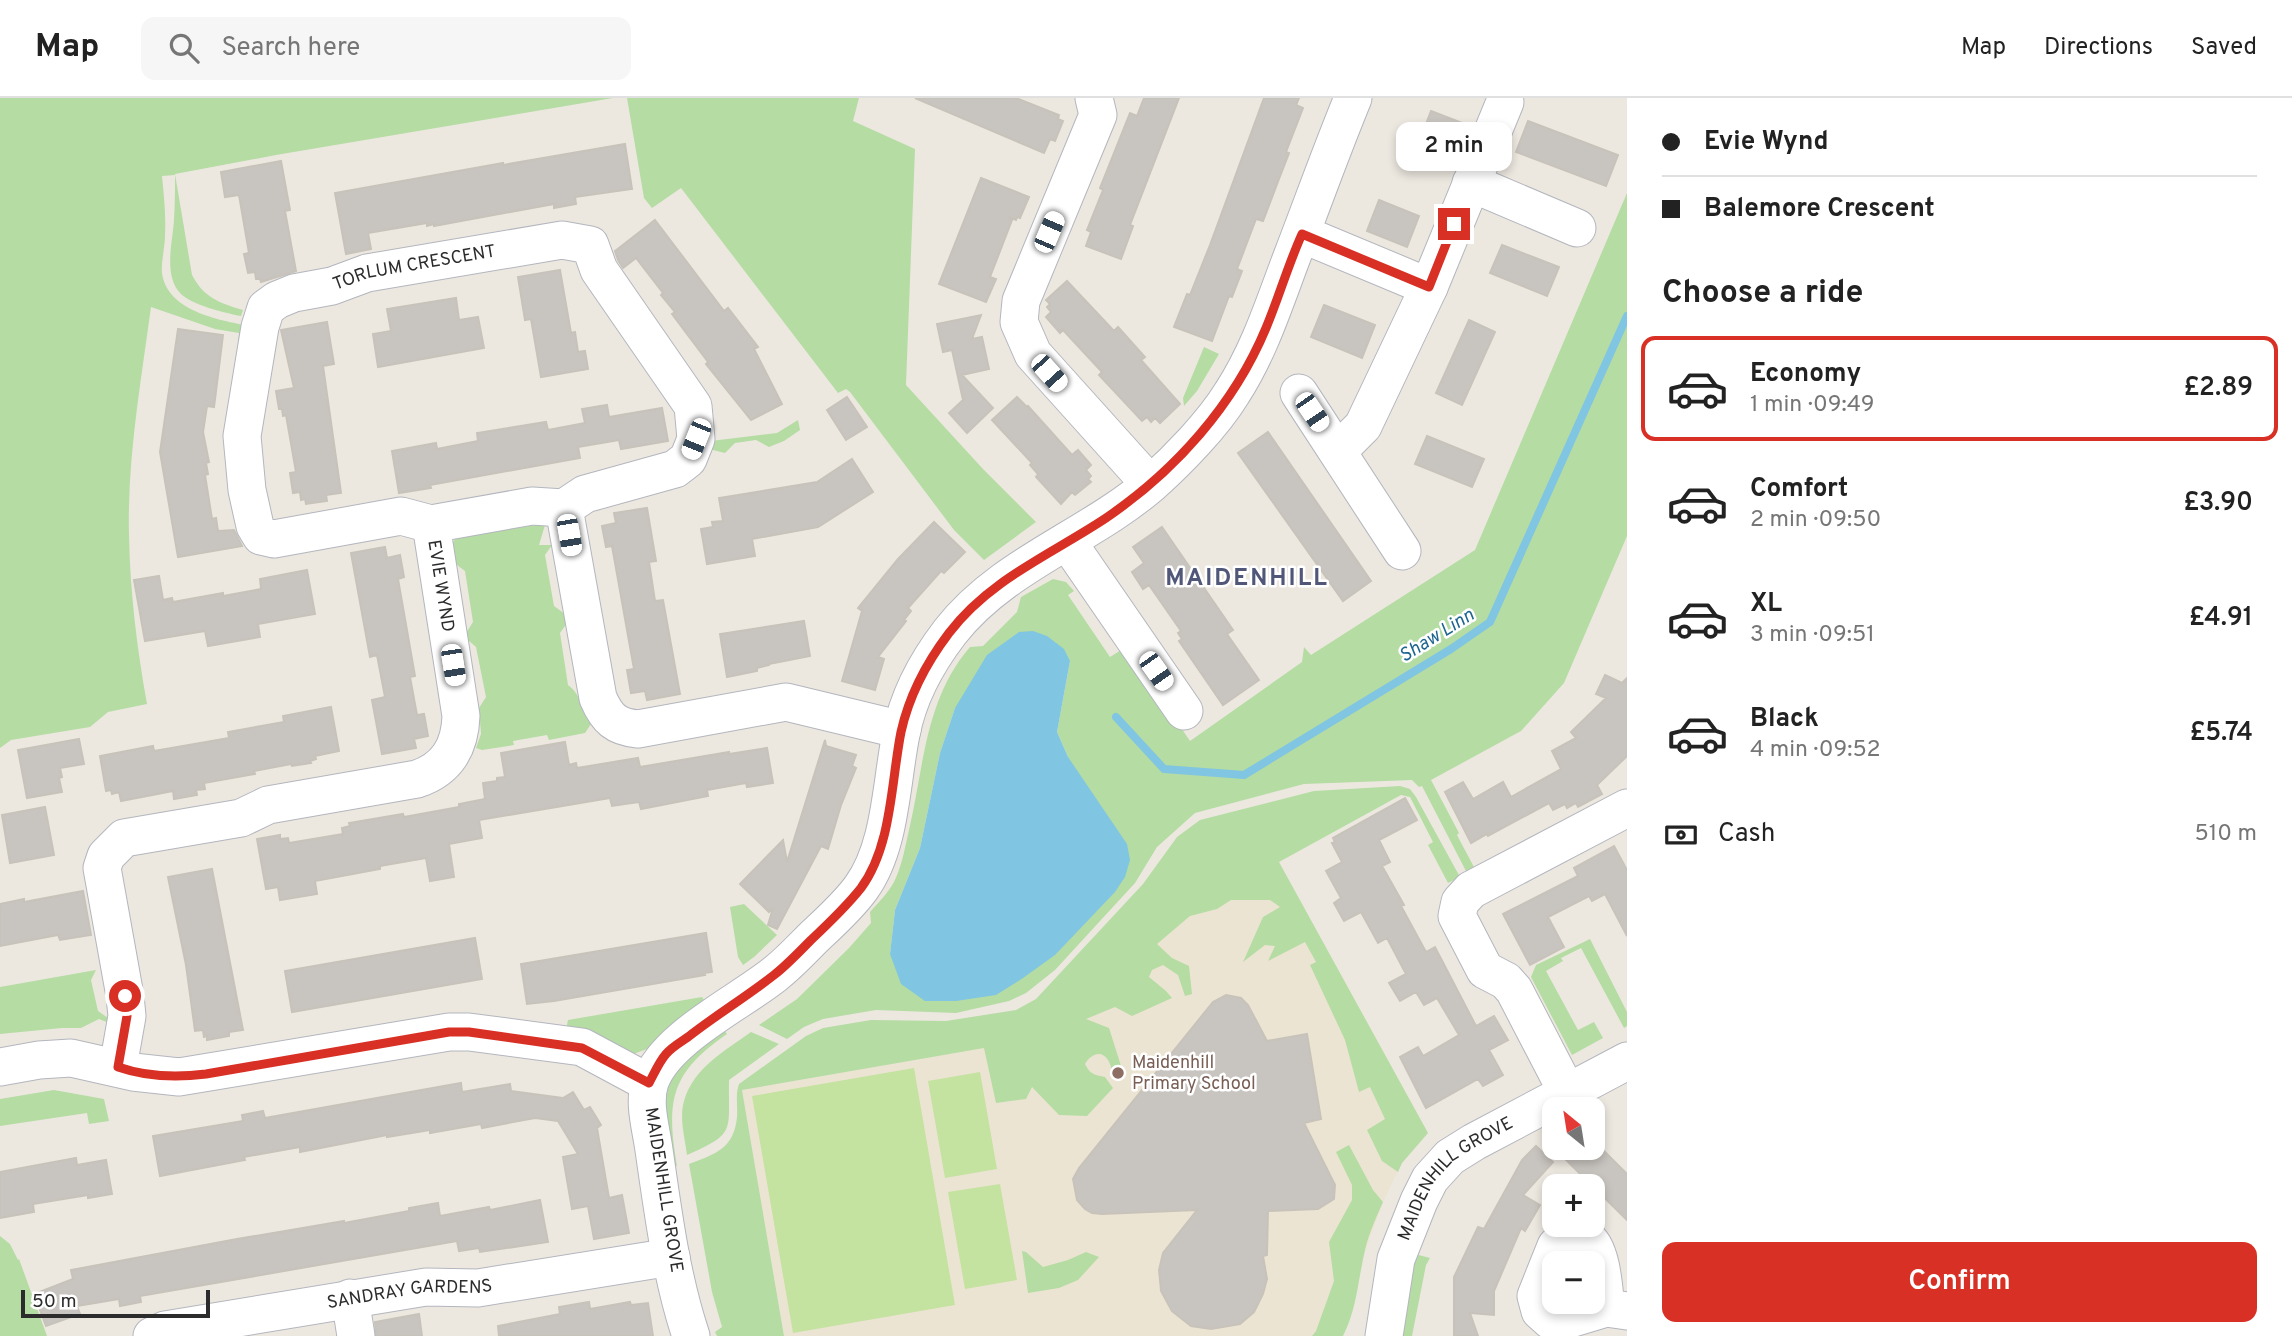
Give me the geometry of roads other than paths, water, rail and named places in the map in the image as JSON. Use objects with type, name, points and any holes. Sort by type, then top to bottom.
[{"type":"street","points":[[1094,98],[1098,115],[1021,302],[1019,322],[1032,354],[1150,484]]},
{"type":"street","name":"MAIDENHILL GROVE","points":[[691,1336],[671,1257],[648,1114],[649,1083],[665,1055],[703,1024],[778,973],[862,887],[875,863],[888,817],[902,730],[916,684],[949,633],[986,595],[1014,573],[1106,517],[1150,484],[1191,444],[1232,395],[1266,330],[1353,98]]},
{"type":"street","points":[[1338,451],[1363,426],[1429,287],[1504,102]]},
{"type":"street","points":[[1471,183],[1577,228]]},
{"type":"street","points":[[1302,234],[1429,287]]},
{"type":"street","name":"TORLUM CRESCENT","points":[[431,524],[401,516],[274,539],[261,536],[255,526],[247,490],[242,436],[260,327],[266,308],[277,300],[294,293],[332,286],[367,273],[562,240],[590,245],[599,270],[693,405],[696,439],[688,459],[675,469],[585,494],[564,508]]},
{"type":"street","points":[[1299,393],[1402,551]]},
{"type":"street","name":"EVIE WYND","points":[[118,1067],[127,1016],[102,869],[106,856],[124,838],[241,818],[268,805],[417,779],[432,774],[443,765],[451,753],[461,732],[461,716],[431,524],[532,506],[564,508]]},
{"type":"street","points":[[564,508],[598,698],[603,711],[612,722],[624,728],[638,729],[786,702],[902,730]]},
{"type":"street","points":[[1067,541],[1184,711]]},
{"type":"street","points":[[1567,1091],[1514,990],[1507,981],[1485,970],[1457,916],[1460,902],[1471,890],[1627,808]]},
{"type":"street","points":[[0,1067],[38,1060],[71,1058],[133,1072],[179,1077],[449,1032],[469,1032],[582,1048],[649,1083]]},
{"type":"street","name":"MAIDENHILL GROVE","points":[[1382,1333],[1396,1259],[1430,1179],[1450,1157],[1567,1091],[1627,1061]]},
{"type":"street","name":"SANDRAY GARDENS","points":[[152,1336],[165,1330],[349,1298],[426,1287],[478,1288],[671,1257]]},
{"type":"street","points":[[349,1298],[356,1336]]},
{"type":"water","points":[[1033,631],[1047,636],[1064,649],[1070,661],[1057,732],[1068,757],[1127,844],[1130,860],[1125,877],[1115,892],[1055,955],[1023,978],[996,995],[956,1001],[925,1001],[901,984],[890,954],[895,910],[920,848],[940,753],[955,708],[987,655],[1019,632]]},
{"type":"waterway","name":"Shaw Linn","points":[[1116,717],[1164,769],[1244,775],[1451,649],[1490,622],[1627,316]]},
{"type":"place","name":"Maidenhill Primary School","points":[[1118,1073]]},
{"type":"district","name":"MAIDENHILL","points":[[1247,579]]}]
